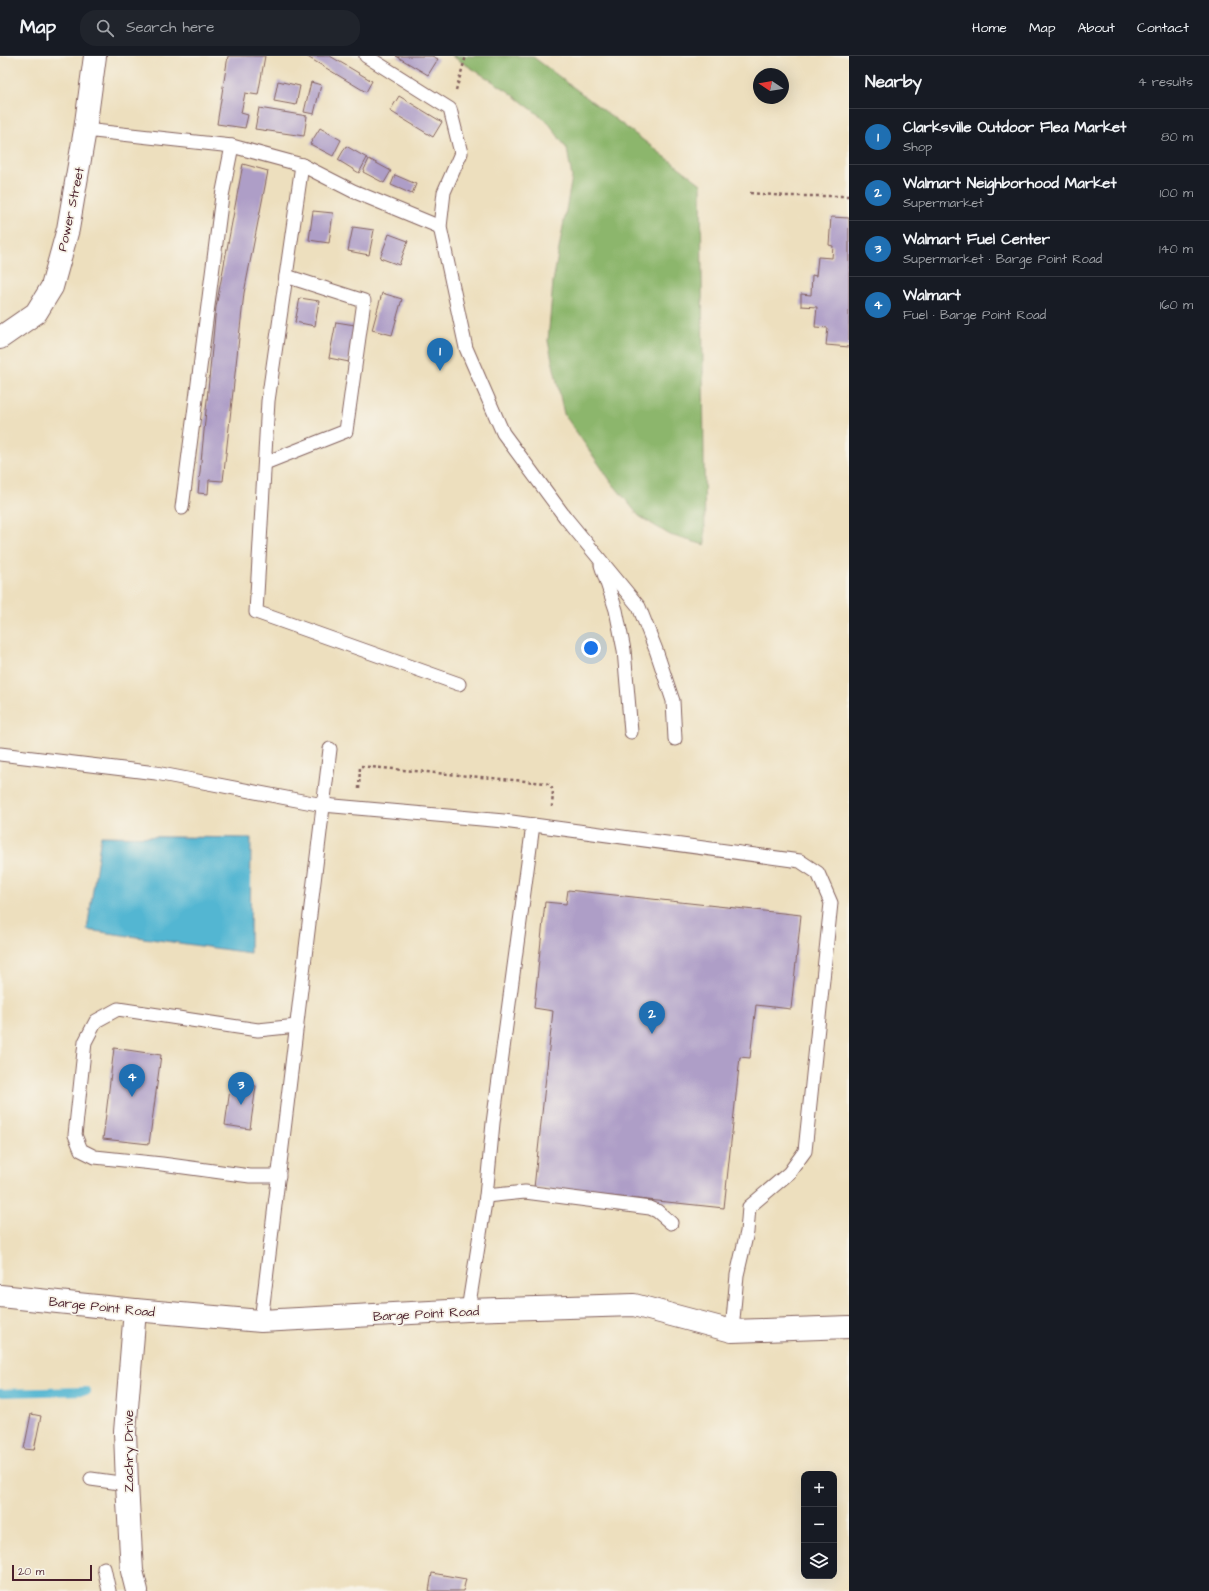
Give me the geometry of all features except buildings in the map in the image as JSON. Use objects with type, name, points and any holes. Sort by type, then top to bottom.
[{"type":"street","name":"Power Street","points":[[0,338],[36,313],[52,287],[68,229],[85,130],[95,56]]},
{"type":"street","name":"Barge Point Road","points":[[0,1296],[261,1321],[468,1310],[634,1306],[732,1331],[849,1327]]},
{"type":"street","name":"Zachry Drive","points":[[135,1310],[125,1432],[132,1571],[137,1591]]},
{"type":"lane","points":[[366,56],[450,109],[461,153],[444,192],[440,227],[466,348],[503,433],[565,517],[639,607],[656,650],[673,701],[675,739]]},
{"type":"lane","points":[[85,130],[232,146],[302,165],[353,191],[440,227]]},
{"type":"lane","points":[[182,508],[222,196],[232,146]]},
{"type":"lane","points":[[302,165],[268,401],[263,524],[256,612],[459,684]]},
{"type":"lane","points":[[265,463],[346,431],[364,301],[286,276]]},
{"type":"lane","points":[[598,557],[616,610],[624,650],[631,732]]},
{"type":"lane","points":[[261,1321],[330,749]]},
{"type":"lane","points":[[0,754],[156,773],[323,805],[533,825],[800,861],[818,873],[831,903],[805,1151],[789,1173],[749,1207],[747,1232],[737,1275],[732,1331]]},
{"type":"lane","points":[[468,1310],[486,1196],[494,1116],[533,825]]},
{"type":"lane","points":[[279,1176],[250,1176],[162,1164],[94,1157],[81,1150],[75,1134],[85,1042],[96,1021],[118,1009],[258,1030],[297,1026]]},
{"type":"lane","points":[[486,1196],[525,1192],[650,1208],[657,1211],[671,1223]]},
{"type":"lane","points":[[91,1479],[127,1484]]},
{"type":"lane","points":[[104,1568],[109,1591]]},
{"type":"path","points":[[450,109],[466,56]]},
{"type":"path","points":[[750,193],[785,196],[849,196]]},
{"type":"path","points":[[326,776],[345,777],[344,782],[346,787],[351,789],[359,789],[360,766],[546,783],[550,784],[553,788],[550,828]]},
{"type":"green space","points":[[452,56],[532,56],[701,184],[705,545],[670,535],[639,516],[612,483],[564,414],[548,341],[553,282],[572,177],[567,149],[548,122],[508,91]]},
{"type":"water","points":[[101,836],[251,838],[250,953],[87,930]]},
{"type":"waterway","points":[[0,1393],[87,1391]]},
{"type":"place","name":"Clarksville Outdoor Flea Market","points":[[440,371]]},
{"type":"place","name":"Walmart Neighborhood Market","points":[[652,1034]]},
{"type":"place","name":"Walmart","points":[[132,1097]]},
{"type":"place","name":"Walmart Fuel Center","points":[[241,1105]]}]
